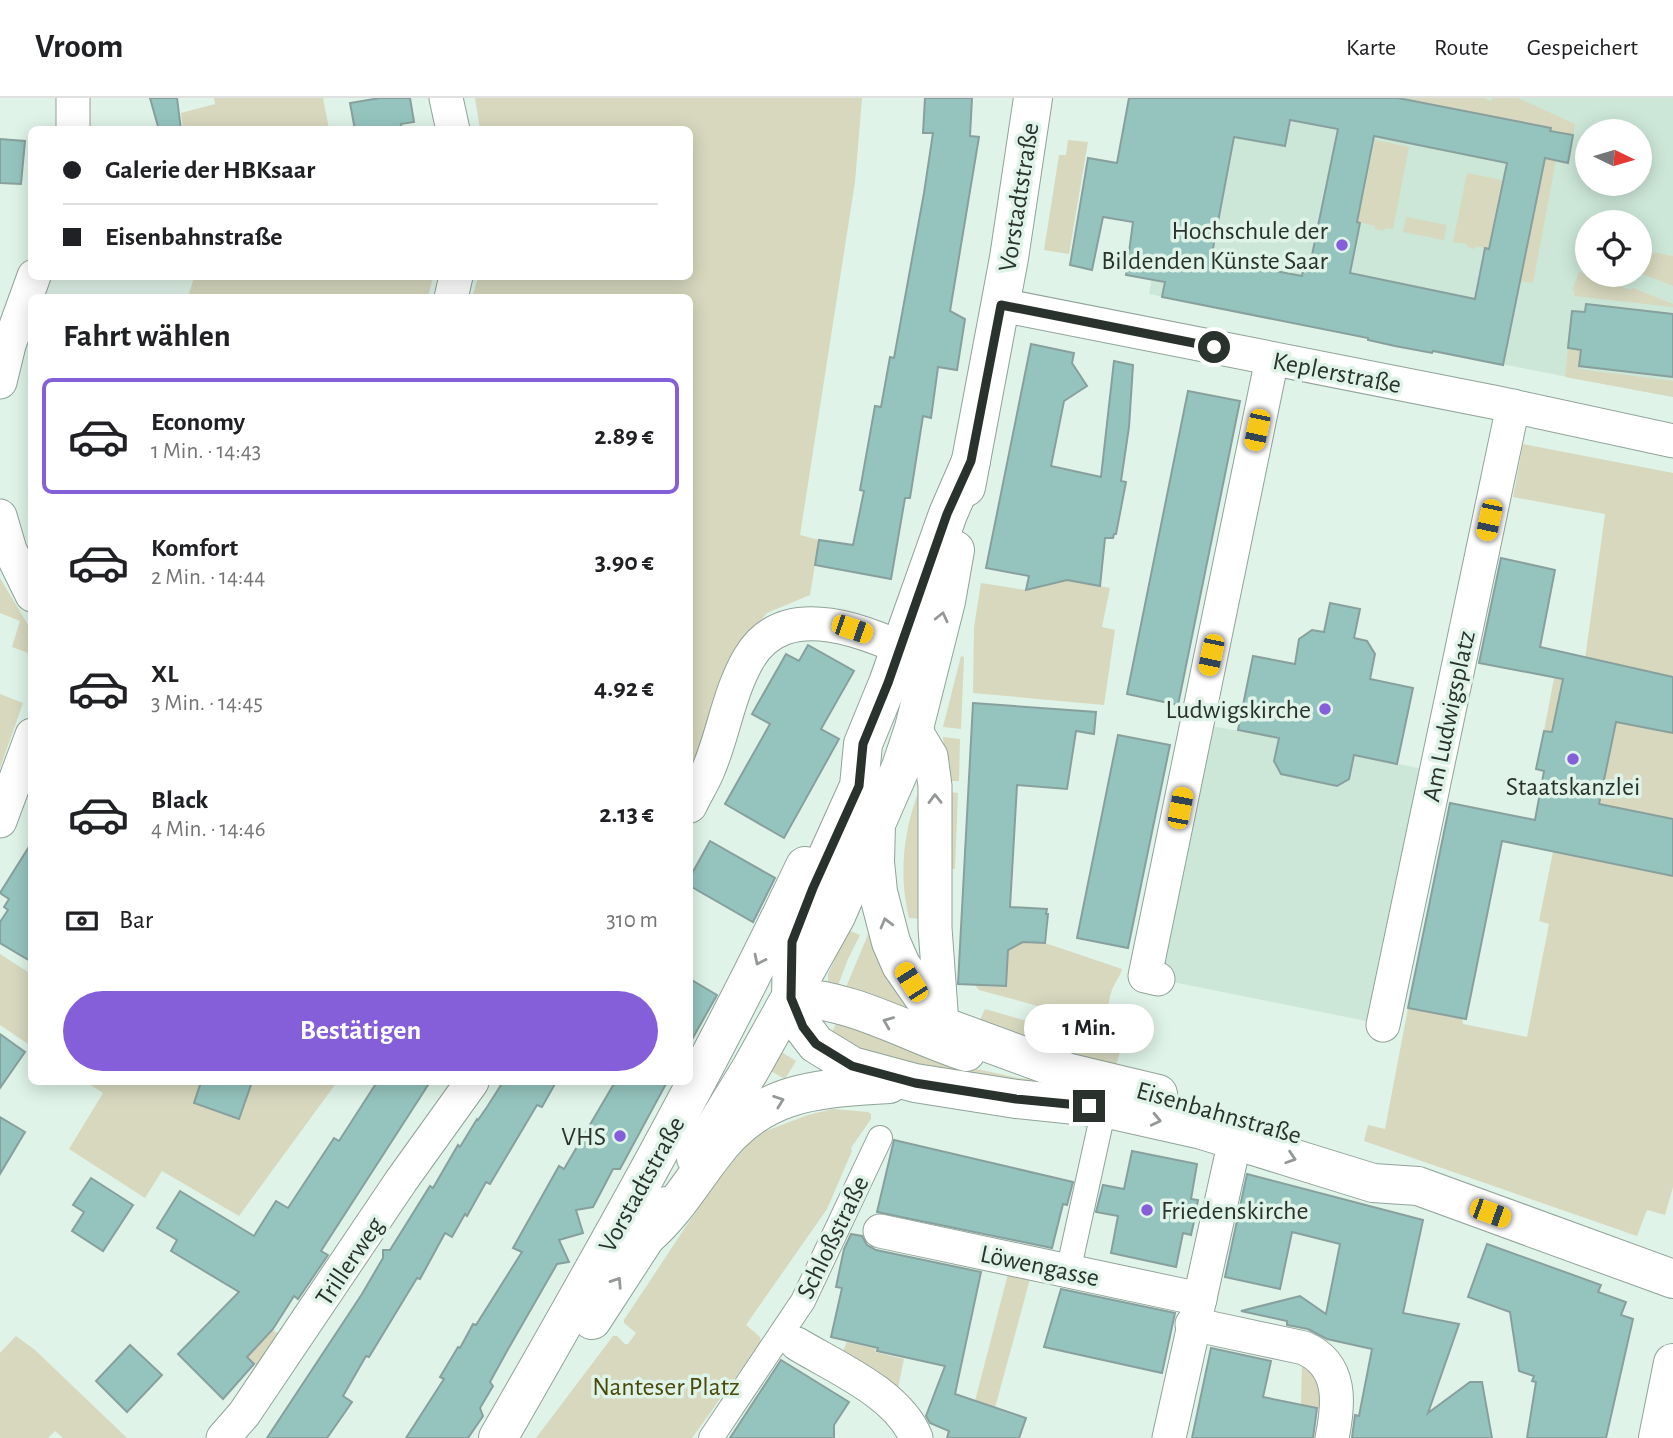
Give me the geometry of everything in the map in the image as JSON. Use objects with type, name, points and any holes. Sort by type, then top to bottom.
[{"type":"main road","name":"Vorstadtstraße","points":[[508,1438],[541,1398],[648,1235],[742,1084],[836,916],[901,767],[914,728],[916,655],[947,514],[971,461],[1001,305],[1033,98]]},
{"type":"main road","name":"Vorstadtstraße","points":[[498,1438],[575,1304],[729,1022],[863,744],[916,655]]},
{"type":"main road","points":[[863,744],[859,786],[792,942],[791,998],[809,1036],[834,1058],[852,1066],[915,1083]]},
{"type":"main road","points":[[876,824],[875,862],[878,891],[891,942],[906,974],[942,1024]]},
{"type":"main road","points":[[729,1022],[762,1007],[791,998],[809,997],[836,1004],[989,1060],[1029,1069],[1070,1073]]},
{"type":"main road","name":"Eisenbahnstraße","points":[[942,1024],[983,1042],[1070,1073],[1207,1106],[1382,1160],[1418,1186],[1673,1279]]},
{"type":"main road","points":[[648,1235],[667,1218],[714,1153],[740,1125],[761,1108],[821,1090],[915,1083]]},
{"type":"main road","name":"Eisenbahnstraße","points":[[915,1083],[1016,1099],[1104,1108],[1235,1140],[1373,1183],[1418,1186]]},
{"type":"main road","points":[[1658,1438],[1673,1363]]},
{"type":"street","points":[[72,98],[73,126]]},
{"type":"street","points":[[446,98],[452,126]]},
{"type":"street","points":[[0,382],[9,345],[33,280]]},
{"type":"street","name":"Keplerstraße","points":[[1001,305],[1513,406],[1673,441]]},
{"type":"street","points":[[1158,979],[1145,976],[1272,359]]},
{"type":"street","name":"Am Ludwigsplatz","points":[[1383,1025],[1513,406]]},
{"type":"street","points":[[0,516],[10,550],[28,587]]},
{"type":"street","points":[[693,800],[709,768],[735,688],[745,666],[750,656],[773,634],[797,624],[824,624],[852,629],[916,655]]},
{"type":"street","points":[[914,728],[931,756],[935,786],[935,928],[942,1024]]},
{"type":"street","points":[[0,821],[28,746]]},
{"type":"street","name":"Trillerweg","points":[[223,1438],[244,1414],[401,1181],[470,1085]]},
{"type":"street","points":[[1068,1272],[1104,1108]]},
{"type":"street","name":"Schloßstraße","points":[[711,1438],[789,1339],[803,1301],[880,1138]]},
{"type":"street","points":[[1169,1438],[1235,1140]]},
{"type":"street","name":"Löwengasse","points":[[880,1231],[1068,1272],[1197,1312],[1315,1353],[1333,1377],[1338,1396],[1332,1438]]},
{"type":"street","points":[[789,1339],[889,1402],[904,1417],[916,1438]]},
{"type":"shaded area","name":"Hochschule der Bildenden Künste Saar","points":[[1184,98],[1673,98],[1673,397],[1433,351],[1432,353],[1149,294]]},
{"type":"shaded area","points":[[1211,726],[1279,738],[1274,761],[1281,774],[1337,786],[1349,779],[1354,755],[1423,769],[1371,1022],[1158,979]]},
{"type":"green space","points":[[214,98],[323,98],[328,126],[183,126],[181,113],[215,104]]},
{"type":"green space","points":[[475,98],[862,98],[855,182],[800,535],[819,540],[810,595],[767,613],[738,648],[693,766],[693,294],[473,294],[477,280],[693,280],[693,126],[480,126]]},
{"type":"green space","points":[[1398,98],[1484,98],[1491,101],[1493,98],[1518,98],[1575,124],[1573,135],[1555,132],[1550,159],[1556,160],[1533,283],[1520,281],[1550,128]]},
{"type":"green space","points":[[1068,140],[1088,142],[1069,254],[1044,250],[1059,155],[1066,155]]},
{"type":"green space","points":[[1375,140],[1409,147],[1393,229],[1385,228],[1384,231],[1358,222]]},
{"type":"green space","points":[[1467,173],[1502,180],[1488,249],[1476,246],[1475,249],[1467,247],[1467,244],[1453,242]]},
{"type":"green space","points":[[1406,217],[1447,225],[1444,240],[1403,232]]},
{"type":"green space","points":[[1652,252],[1673,256],[1673,286],[1652,278]]},
{"type":"green space","points":[[193,280],[432,280],[429,294],[189,294]]},
{"type":"green space","points":[[1575,282],[1575,287],[1633,288],[1673,304],[1673,307],[1574,296],[1572,290]]},
{"type":"green space","points":[[1568,348],[1581,350],[1579,369],[1673,381],[1673,397],[1565,377]]},
{"type":"green space","points":[[1523,444],[1673,473],[1673,677],[1585,659],[1605,514],[1513,497]]},
{"type":"green space","points":[[0,578],[28,625],[28,653],[12,647],[20,621],[0,613]]},
{"type":"green space","points":[[1067,580],[1110,588],[1102,627],[1115,630],[1104,705],[973,693],[974,627],[981,583],[1026,590]]},
{"type":"green space","points":[[961,656],[964,657],[961,729],[943,727]]},
{"type":"green space","points":[[1555,673],[1563,675],[1552,732],[1544,731]]},
{"type":"green space","points":[[0,694],[23,703],[0,768]]},
{"type":"green space","points":[[1616,722],[1673,733],[1673,819],[1599,804]]},
{"type":"green space","points":[[943,737],[960,739],[959,781],[948,781]]},
{"type":"green space","points":[[926,774],[927,919],[909,918],[904,881],[908,826]]},
{"type":"green space","points":[[949,792],[958,793],[955,869],[951,869]]},
{"type":"green space","points":[[1553,852],[1673,876],[1673,1187],[1665,1215],[1647,1210],[1637,1236],[1364,1141],[1368,1125],[1385,1129],[1408,1008],[1462,1018],[1463,1024],[1527,1037],[1549,924],[1539,921]]},
{"type":"green space","points":[[848,930],[860,935],[837,988],[828,984],[828,974]]},
{"type":"green space","points":[[869,932],[939,1034],[844,992]]},
{"type":"green space","points":[[1008,941],[1045,943],[1122,969],[1110,996],[1107,1014],[1111,1015],[1108,1025],[979,990],[974,984]]},
{"type":"green space","points":[[0,954],[28,972],[28,1044],[0,1025]]},
{"type":"green space","points":[[985,1009],[1121,1048],[1115,1069],[979,1022]]},
{"type":"green space","points":[[840,1016],[977,1069],[1018,1078],[1094,1087],[1092,1097],[866,1054],[832,1032]]},
{"type":"green space","points":[[778,1050],[796,1061],[785,1079],[767,1069]]},
{"type":"green space","points":[[91,1085],[335,1085],[239,1216],[162,1171],[145,1198],[69,1149],[103,1093]]},
{"type":"green space","name":"Nanteser Platz","points":[[833,1109],[868,1112],[871,1119],[851,1148],[827,1209],[746,1325],[760,1337],[761,1342],[692,1438],[536,1438],[613,1336],[628,1344],[636,1333],[624,1320],[710,1190],[751,1140],[763,1132],[808,1115]]},
{"type":"green space","points":[[1008,1274],[1030,1279],[995,1408],[975,1401]]},
{"type":"green space","points":[[262,1323],[282,1336],[257,1366],[247,1357]]},
{"type":"green space","points":[[16,1336],[35,1350],[127,1438],[63,1438],[55,1431],[48,1438],[0,1438],[0,1353]]},
{"type":"green space","points":[[847,1342],[904,1359],[897,1393],[842,1353]]},
{"type":"green space","points":[[1302,1364],[1318,1379],[1324,1409],[1301,1405]]},
{"type":"building","points":[[150,98],[177,98],[180,126],[158,126]]},
{"type":"building","points":[[380,98],[410,98],[414,122],[401,126],[354,126],[350,103]]},
{"type":"building","points":[[925,98],[972,98],[970,136],[979,137],[950,311],[965,319],[957,370],[938,367],[931,418],[923,416],[910,498],[905,498],[891,579],[815,565],[819,540],[853,545],[864,491],[860,490],[875,406],[881,407],[890,357],[894,358],[924,193],[933,133],[923,133]]},
{"type":"building","name":"Hochschule der Bildenden Künste Saar","points":[[1129,98],[1398,98],[1551,128],[1550,131],[1573,135],[1568,163],[1545,158],[1503,365],[1395,346],[1368,338],[1162,297],[1165,282],[1126,275],[1133,222],[1103,217],[1092,270],[1070,265],[1088,158],[1117,163]],"holes":[[[1290,120],[1338,129],[1310,265],[1304,264],[1302,276],[1211,259],[1234,137],[1285,146]],[[1374,136],[1507,163],[1489,249],[1485,248],[1475,299],[1350,273]]]},
{"type":"building","points":[[0,139],[25,141],[21,184],[0,183]]},
{"type":"building","points":[[1586,304],[1673,314],[1673,377],[1579,366],[1581,350],[1568,348],[1572,311],[1585,312]]},
{"type":"building","points":[[1031,344],[1074,353],[1072,363],[1087,386],[1064,401],[1051,466],[1101,477],[1114,361],[1133,365],[1129,427],[1121,481],[1126,482],[1116,534],[1113,538],[1105,538],[1100,586],[1067,580],[1026,590],[1029,576],[986,568]]},
{"type":"building","points":[[1188,391],[1240,401],[1178,705],[1127,694]]},
{"type":"building","points":[[1501,558],[1555,570],[1540,647],[1673,677],[1673,733],[1616,722],[1599,804],[1673,819],[1673,876],[1502,841],[1466,1019],[1408,1008],[1450,803],[1535,820],[1544,771],[1536,769],[1544,731],[1552,732],[1563,679],[1479,663]]},
{"type":"building","name":"Ludwigskirche","points":[[1330,603],[1360,609],[1354,638],[1367,641],[1375,654],[1370,679],[1413,688],[1397,764],[1354,755],[1349,779],[1337,786],[1281,774],[1274,761],[1279,738],[1238,730],[1253,656],[1295,664],[1299,639],[1312,630],[1324,632]]},
{"type":"building","points":[[808,645],[854,671],[821,729],[839,739],[784,838],[725,804],[770,724],[752,714],[786,654],[799,661]]},
{"type":"building","points":[[973,703],[1096,712],[1094,734],[1076,731],[1067,789],[1017,785],[1010,907],[1047,909],[1048,914],[1045,943],[1023,942],[1008,950],[1006,986],[958,984]]},
{"type":"building","points":[[1118,735],[1170,745],[1128,948],[1077,938]]},
{"type":"building","points":[[710,841],[775,878],[753,922],[693,888],[693,872]]},
{"type":"building","points":[[28,848],[28,960],[0,943],[0,922],[8,910],[4,907],[9,899],[0,893]]},
{"type":"building","points":[[693,981],[717,995],[693,1038]]},
{"type":"building","points":[[0,1034],[25,1052],[0,1088]]},
{"type":"building","points":[[200,1085],[251,1085],[239,1119],[194,1103]]},
{"type":"building","points":[[375,1085],[428,1085],[321,1251],[328,1255],[298,1299],[294,1296],[273,1329],[247,1357],[254,1364],[223,1399],[178,1354],[239,1292],[171,1251],[177,1240],[157,1228],[180,1191],[254,1236],[276,1201],[288,1208],[334,1138],[339,1141]]},
{"type":"building","points":[[501,1085],[554,1085],[542,1107],[537,1105],[490,1184],[486,1182],[452,1237],[445,1233],[420,1279],[417,1278],[369,1357],[366,1356],[343,1396],[352,1402],[327,1438],[267,1438],[362,1294],[383,1258],[383,1250],[390,1250],[430,1186],[433,1188],[458,1145],[460,1147]]},
{"type":"building","points":[[613,1085],[665,1085],[620,1169],[613,1169],[593,1207],[576,1210],[583,1233],[559,1240],[569,1262],[557,1264],[507,1351],[490,1382],[493,1386],[480,1408],[483,1416],[468,1438],[406,1438],[444,1379],[440,1377],[458,1347],[460,1348],[473,1324],[476,1325],[522,1252],[513,1248],[559,1166],[564,1169]]},
{"type":"building","points":[[0,1117],[25,1132],[0,1174]]},
{"type":"building","points":[[894,1140],[1073,1182],[1067,1205],[1063,1204],[1052,1248],[877,1212]]},
{"type":"building","name":"Friedenskirche","points":[[1132,1151],[1197,1164],[1191,1199],[1198,1200],[1195,1217],[1191,1235],[1183,1233],[1176,1267],[1111,1253],[1118,1216],[1096,1212],[1103,1185],[1124,1189]]},
{"type":"building","points":[[1247,1174],[1423,1220],[1403,1313],[1459,1324],[1428,1413],[1470,1382],[1482,1382],[1492,1438],[1352,1438],[1355,1415],[1359,1416],[1372,1349],[1327,1339],[1308,1329],[1287,1325],[1287,1321],[1241,1311],[1300,1296],[1326,1314],[1340,1244],[1292,1232],[1280,1289],[1225,1277]]},
{"type":"building","points":[[91,1178],[133,1205],[103,1251],[72,1231],[84,1212],[73,1205]]},
{"type":"building","points":[[851,1234],[862,1236],[867,1245],[876,1250],[981,1272],[955,1394],[1026,1418],[1019,1438],[947,1438],[949,1431],[930,1423],[926,1416],[945,1366],[877,1351],[878,1348],[831,1337],[842,1288],[836,1287],[844,1249]]},
{"type":"building","points":[[1487,1244],[1601,1285],[1598,1292],[1626,1302],[1621,1315],[1633,1319],[1606,1438],[1527,1438],[1536,1382],[1532,1381],[1534,1376],[1519,1371],[1510,1312],[1468,1297]]},
{"type":"building","points":[[1061,1289],[1175,1313],[1162,1373],[1044,1347]]},
{"type":"building","points":[[130,1345],[162,1375],[127,1412],[96,1381]]},
{"type":"building","points":[[1211,1348],[1271,1361],[1263,1397],[1317,1408],[1313,1438],[1192,1438]]},
{"type":"building","points":[[781,1360],[849,1402],[834,1425],[834,1438],[730,1438]]},
{"type":"place","name":"Hochschule der Bildenden Künste Saar","points":[[1342,245]]},
{"type":"place","name":"Ludwigskirche","points":[[1325,709]]},
{"type":"place","name":"Staatskanzlei","points":[[1573,759]]},
{"type":"place","name":"VHS","points":[[620,1136]]},
{"type":"place","name":"Friedenskirche","points":[[1147,1210]]},
{"type":"route","points":[[1089,1106],[1016,1099],[915,1083],[852,1066],[834,1058],[816,1044],[803,1027],[791,998],[792,942],[859,786],[863,744],[888,683],[947,514],[971,461],[1001,305],[1214,347]]}]
